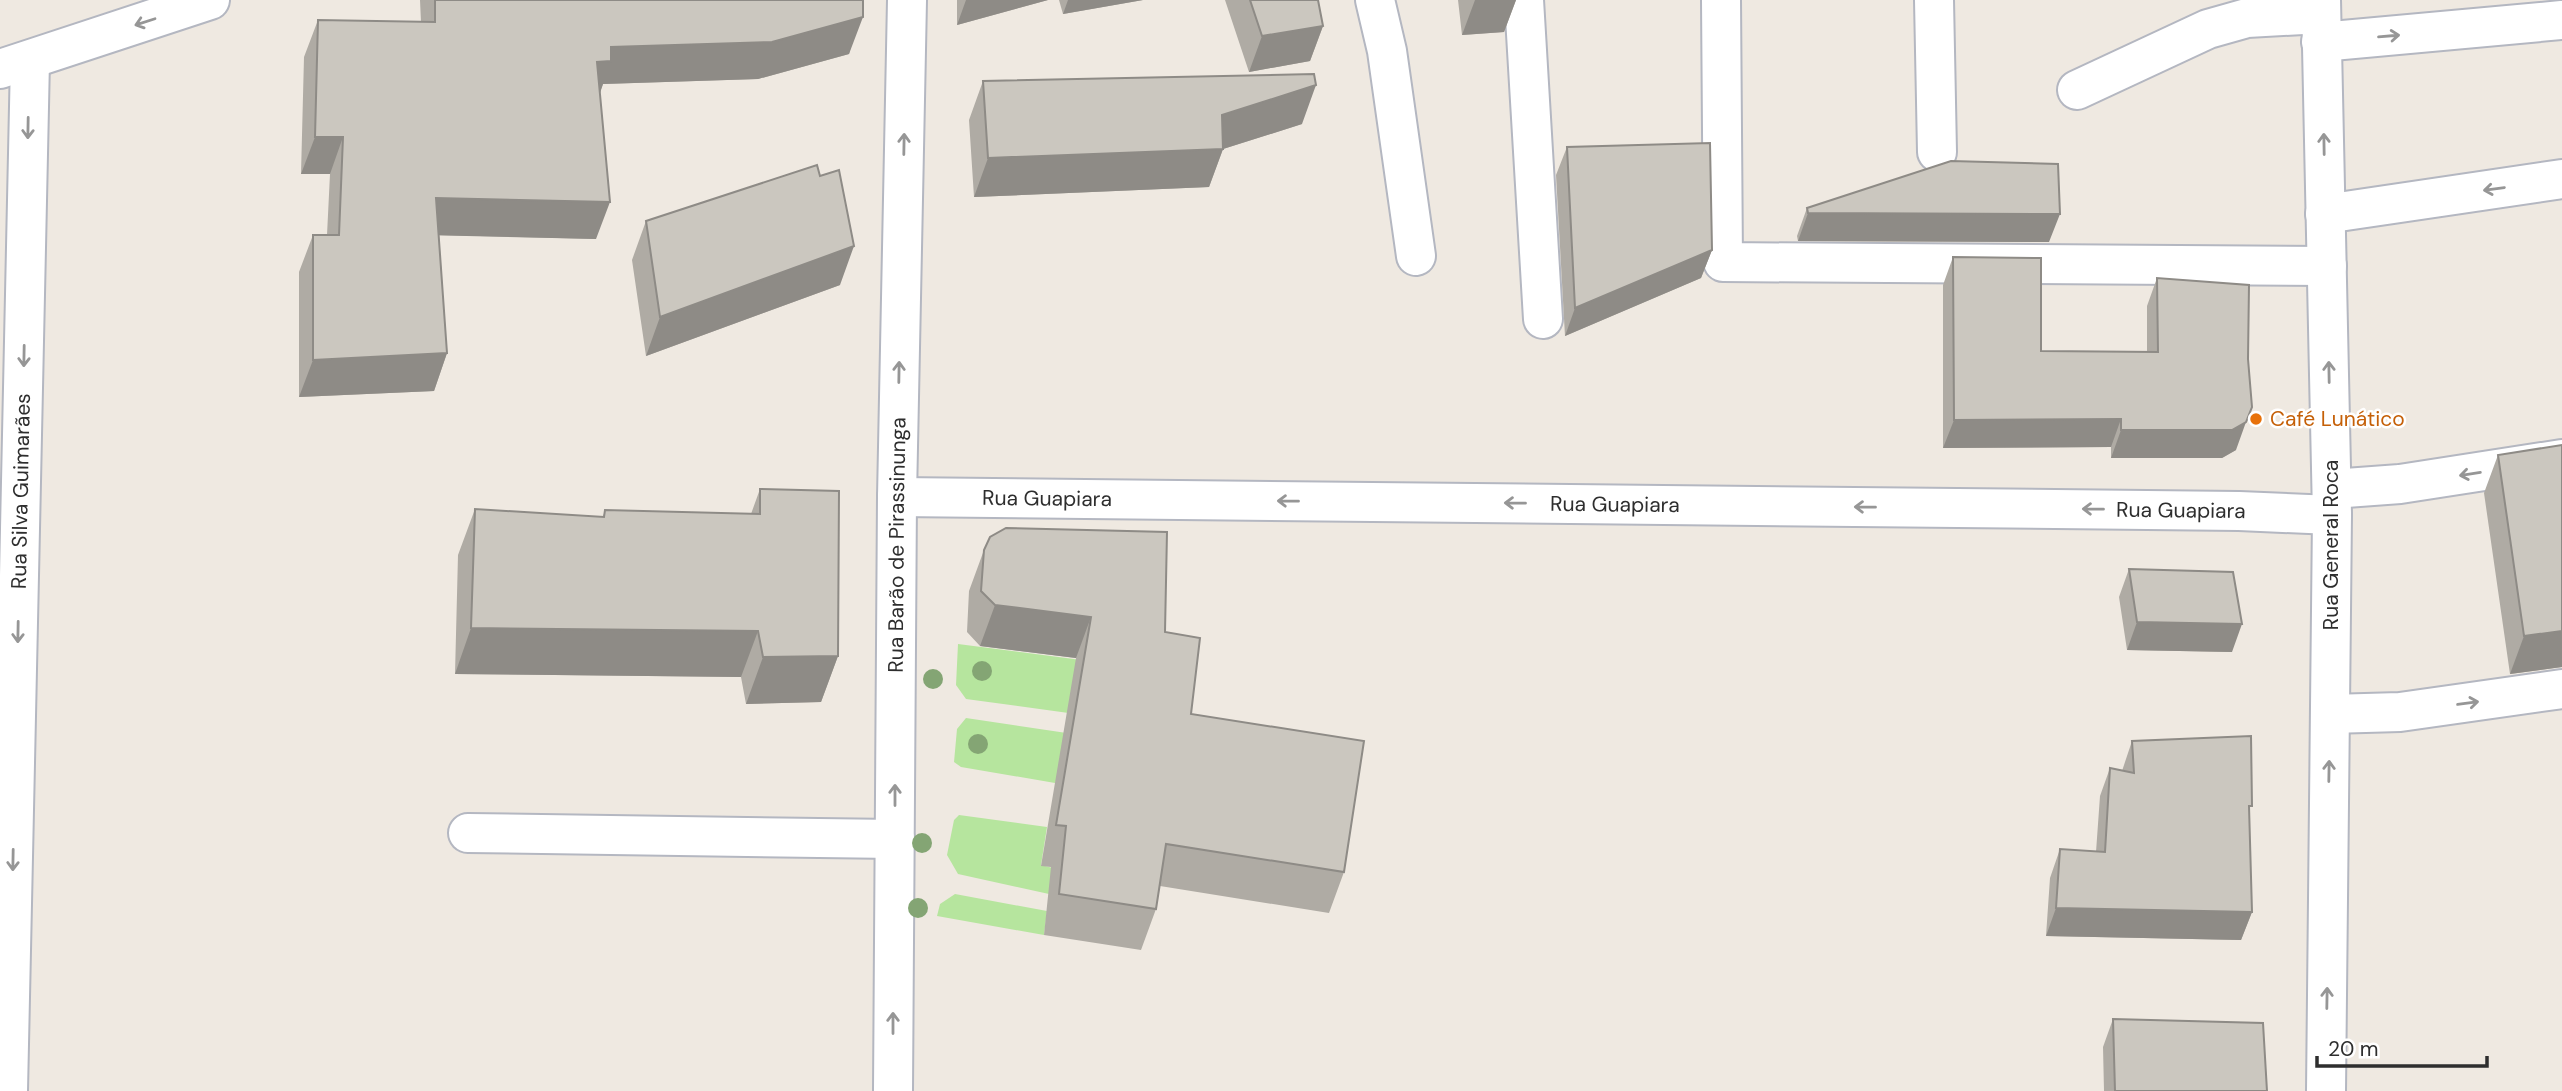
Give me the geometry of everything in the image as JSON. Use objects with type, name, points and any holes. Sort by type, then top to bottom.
[{"type":"street","points":[[15,65],[210,0]]},
{"type":"street","name":"Rua Barão de Pirassinunga","points":[[893,1091],[897,497],[907,0]]},
{"type":"street","points":[[1375,0],[1387,51],[1416,256]]},
{"type":"street","points":[[1524,0],[1543,319]]},
{"type":"street","points":[[1721,0],[1723,262],[2327,266]]},
{"type":"street","points":[[1934,0],[1937,152]]},
{"type":"street","points":[[2077,90],[2208,29],[2248,18],[2562,20]]},
{"type":"street","name":"Rua General Roca","points":[[2321,19],[2332,502],[2326,1091]]},
{"type":"street","name":"Rua Silva Guimarães","points":[[8,1091],[15,65]]},
{"type":"street","points":[[2325,214],[2562,179]]},
{"type":"street","name":"Rua Guapiara","points":[[897,497],[2225,510],[2332,502],[2400,484],[2562,459]]},
{"type":"street","points":[[2330,714],[2400,712],[2562,690]]},
{"type":"street","points":[[468,833],[895,839]]},
{"type":"green space","points":[[958,644],[1089,661],[1083,715],[966,699],[956,685]]},
{"type":"green space","points":[[966,718],[1080,735],[1055,783],[961,767],[954,762],[957,729]]},
{"type":"green space","points":[[959,815],[1047,827],[1041,865],[1053,868],[1049,894],[958,874],[947,855],[954,820]]},
{"type":"green space","points":[[955,894],[1047,911],[1044,935],[937,916],[940,904]]},
{"type":"building","points":[[435,0],[863,0],[863,17],[772,42],[611,47],[611,61],[597,62],[610,202],[436,198],[447,353],[313,360],[313,235],[339,235],[343,137],[315,137],[318,20],[435,22]]},
{"type":"building","points":[[1250,0],[1318,0],[1323,26],[1262,36]]},
{"type":"building","points":[[1314,74],[1316,85],[1222,115],[1223,149],[988,158],[983,81]]},
{"type":"building","points":[[1710,143],[1712,250],[1575,308],[1567,147]]},
{"type":"building","points":[[1951,161],[2058,164],[2060,214],[1808,213],[1807,208]]},
{"type":"building","points":[[817,165],[820,176],[839,170],[854,246],[660,317],[646,221]]},
{"type":"building","points":[[1953,257],[2041,258],[2041,351],[2158,352],[2157,278],[2249,285],[2248,359],[2252,407],[2246,422],[2232,430],[2121,430],[2121,419],[1954,420]]},
{"type":"building","points":[[2562,445],[2562,631],[2524,636],[2498,455]]},
{"type":"building","points":[[760,489],[839,491],[838,656],[763,657],[758,631],[471,628],[475,509],[604,517],[605,510],[760,514]]},
{"type":"building","points":[[1006,528],[1167,532],[1165,632],[1200,638],[1191,714],[1364,741],[1344,872],[1166,844],[1156,909],[1059,894],[1066,826],[1056,825],[1091,617],[995,605],[981,591],[984,550],[990,537]]},
{"type":"building","points":[[2129,569],[2233,572],[2242,624],[2137,622]]},
{"type":"building","points":[[2251,736],[2252,806],[2249,806],[2252,912],[2056,908],[2060,849],[2105,852],[2110,768],[2134,773],[2132,741]]},
{"type":"building","points":[[2113,1019],[2263,1023],[2267,1091],[2115,1091]]},
{"type":"place","name":"Café Lunático","points":[[2256,419]]}]
